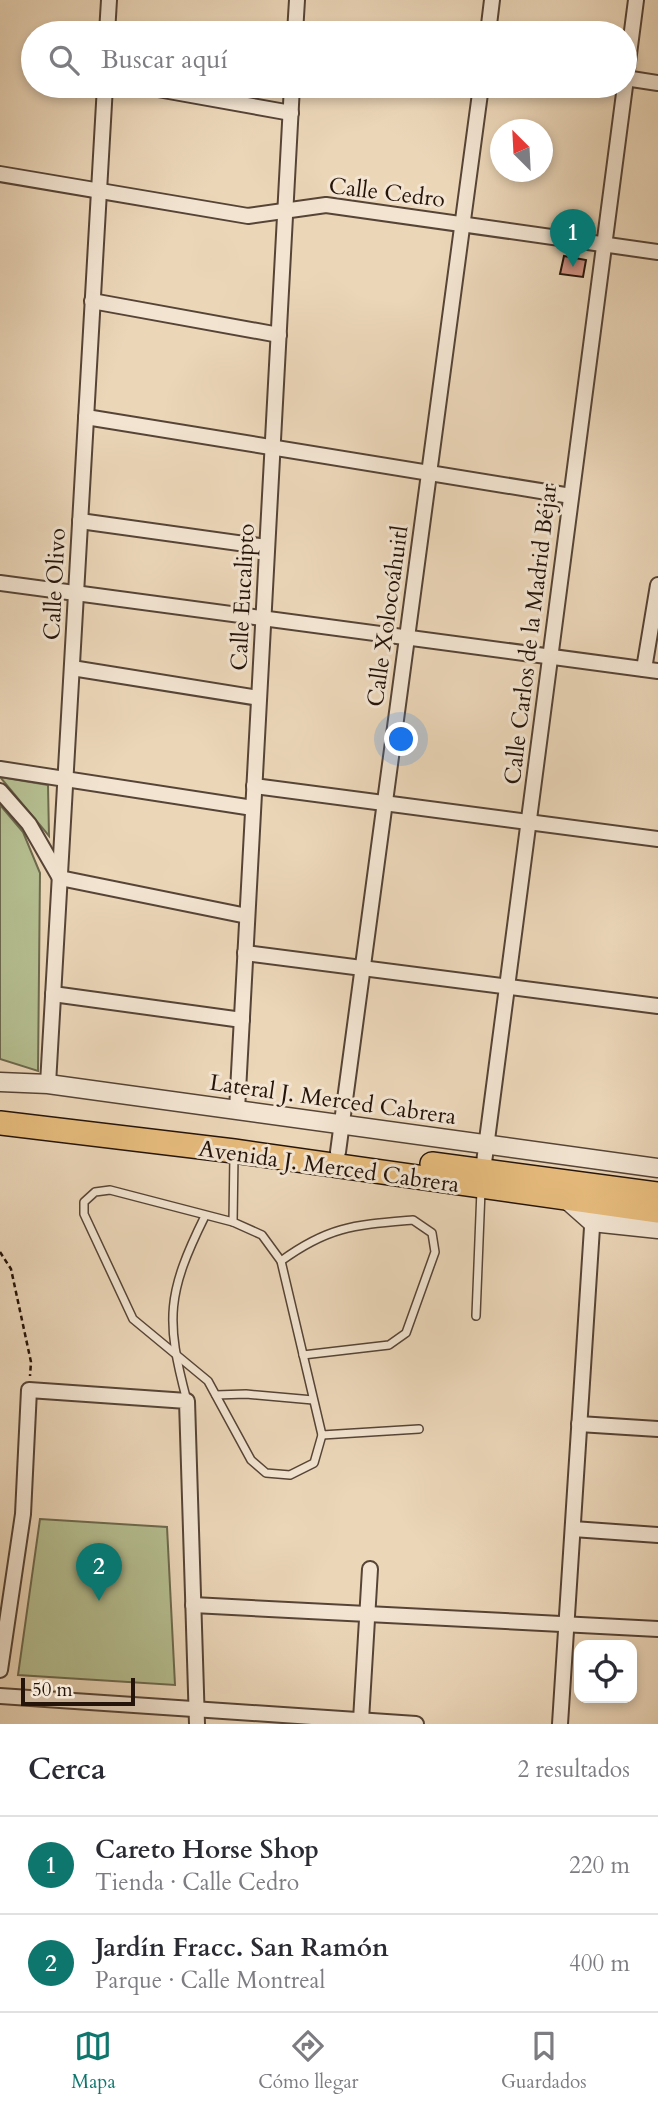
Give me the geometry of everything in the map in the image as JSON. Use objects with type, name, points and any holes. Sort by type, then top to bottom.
[{"type":"main road","name":"Avenida J. Merced Cabrera","points":[[0,1108],[338,1152],[482,1179],[594,1204],[658,1194]]},
{"type":"main road","name":"Avenida J. Merced Cabrera","points":[[0,1123],[482,1179],[566,1199],[658,1211]]},
{"type":"street","points":[[108,21],[109,0]]},
{"type":"street","points":[[296,0],[297,21]]},
{"type":"street","points":[[489,21],[492,0]]},
{"type":"street","name":"Calle Carlos de la Madrid Béjar","points":[[633,21],[636,0]]},
{"type":"street","points":[[637,80],[658,83]]},
{"type":"street","name":"Calle Olivo","points":[[48,1084],[104,98]]},
{"type":"street","points":[[208,98],[291,113]]},
{"type":"street","name":"Calle Eucalipto","points":[[237,1110],[292,98]]},
{"type":"street","name":"Calle Xolocoáhuitl","points":[[338,1152],[479,98]]},
{"type":"street","name":"Calle Carlos de la Madrid Béjar","points":[[482,1179],[623,98]]},
{"type":"street","name":"Calle Cedro","points":[[0,174],[247,216],[326,205],[658,252]]},
{"type":"street","points":[[92,301],[279,335]]},
{"type":"street","points":[[86,417],[571,496]]},
{"type":"street","points":[[80,521],[268,547]]},
{"type":"street","points":[[0,583],[263,621],[550,655],[651,670],[658,585]]},
{"type":"street","points":[[72,668],[259,698]]},
{"type":"street","points":[[0,769],[253,808]]},
{"type":"street","points":[[254,786],[658,839]]},
{"type":"street","points":[[0,791],[29,824],[60,878],[247,916]]},
{"type":"street","points":[[245,953],[658,1006]]},
{"type":"street","points":[[53,994],[242,1020]]},
{"type":"street","name":"Lateral J. Merced Cabrera","points":[[0,1082],[48,1084],[658,1168]]},
{"type":"street","points":[[560,1724],[594,1204],[658,1229]]},
{"type":"street","points":[[0,1671],[23,1514],[29,1390],[187,1401],[197,1717]]},
{"type":"street","points":[[579,1424],[658,1429]]},
{"type":"street","points":[[573,1529],[658,1535]]},
{"type":"street","points":[[361,1720],[370,1569]]},
{"type":"street","points":[[193,1605],[658,1629]]},
{"type":"street","points":[[0,1696],[197,1717],[361,1720],[416,1724]]},
{"type":"lane","points":[[233,1222],[234,1151]]},
{"type":"lane","points":[[475,1316],[482,1179]]},
{"type":"lane","points":[[110,1190],[233,1222],[262,1235],[281,1262],[322,1435],[314,1463],[290,1475],[266,1473],[251,1460],[208,1381],[133,1319],[85,1214],[84,1202],[95,1192],[110,1190]]},
{"type":"lane","points":[[187,1401],[170,1324],[172,1301],[190,1245],[205,1216]]},
{"type":"lane","points":[[281,1262],[311,1239],[367,1224],[413,1220],[432,1233],[435,1252],[406,1333],[389,1345],[303,1355]]},
{"type":"lane","points":[[216,1395],[246,1394],[313,1400]]},
{"type":"lane","points":[[322,1435],[419,1429]]},
{"type":"path","points":[[0,1252],[10,1269],[31,1362],[29,1390]]},
{"type":"green space","points":[[0,777],[48,785],[49,836]]},
{"type":"green space","points":[[0,805],[23,832],[40,873],[38,1071],[0,1059]]},
{"type":"green space","points":[[40,1519],[167,1527],[175,1685],[18,1675]]},
{"type":"building","points":[[564,256],[586,260],[583,277],[560,274]]},
{"type":"place","name":"Careto Horse Shop","points":[[573,267]]},
{"type":"place","name":"Jardín Fracc. San Ramón","points":[[99,1601]]}]
